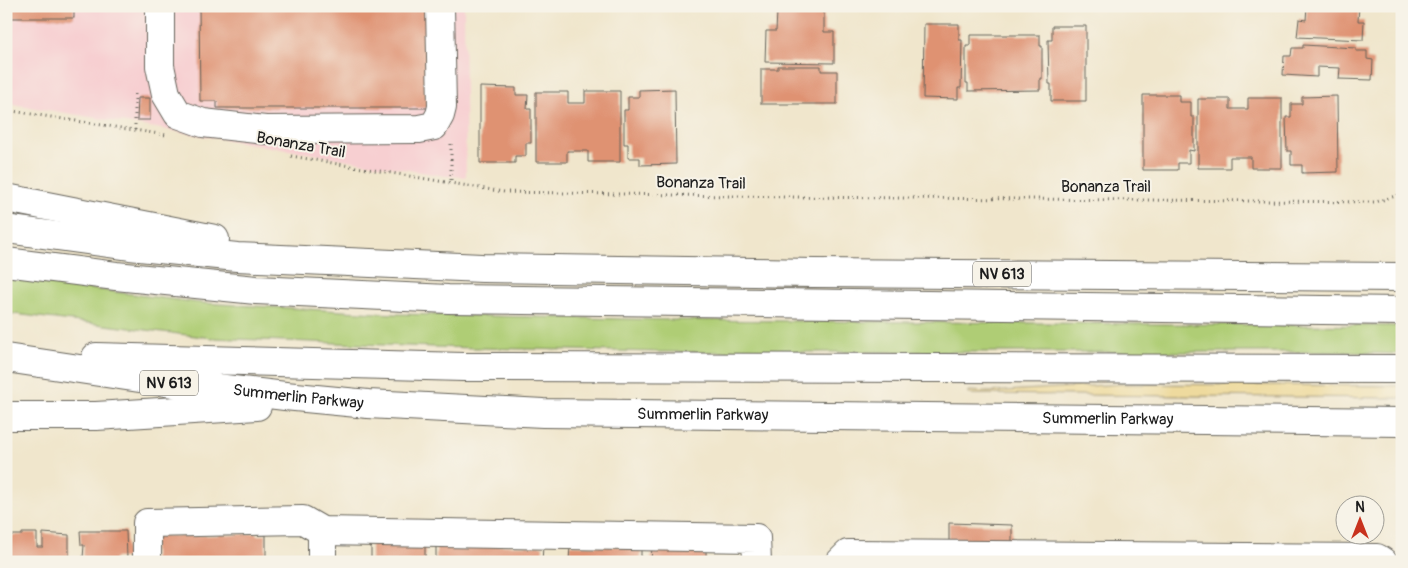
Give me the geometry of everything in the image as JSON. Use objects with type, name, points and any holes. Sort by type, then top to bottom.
[{"type":"main road","points":[[160,6],[160,66],[166,94],[178,114],[203,123],[265,130],[419,129],[434,126],[442,107],[440,6]]},
{"type":"main road","points":[[6,198],[332,262]]},
{"type":"main road","name":"NV 613","points":[[6,229],[200,254],[332,262],[562,269],[1402,277]]},
{"type":"main road","points":[[6,262],[125,277],[247,289],[448,299],[1402,311]]},
{"type":"main road","points":[[6,356],[423,367],[1402,369]]},
{"type":"main road","name":"Summerlin Parkway","points":[[6,356],[166,382],[333,401],[543,413],[1402,422]]},
{"type":"main road","points":[[6,416],[96,416],[333,401]]},
{"type":"main road","points":[[147,562],[147,523],[303,520],[322,532],[756,538],[757,562]]},
{"type":"main road","points":[[322,532],[322,562]]},
{"type":"main road","points":[[840,562],[848,554],[1377,558],[1382,562]]},
{"type":"path","points":[[134,130],[135,92]]},
{"type":"path","points":[[6,110],[174,137]]},
{"type":"path","name":"Bonanza Trail","points":[[291,156],[504,192],[790,197],[1376,202],[1402,194]]},
{"type":"shaded area","points":[[6,6],[464,6],[466,177],[445,176],[6,103]]},
{"type":"green space","points":[[6,278],[201,303],[395,314],[673,320],[1402,326],[1402,354],[1339,352],[659,352],[433,347],[212,338],[6,313]]},
{"type":"sand","points":[[1124,384],[1402,386],[1402,398],[968,394],[968,391],[989,392]]},
{"type":"building","points":[[6,6],[74,6],[74,18],[6,18]]},
{"type":"building","points":[[199,6],[430,6],[430,108],[217,108],[217,101],[200,101]]},
{"type":"building","points":[[765,6],[835,6],[834,11],[824,11],[824,32],[834,32],[834,63],[765,62],[766,31],[776,31],[777,12],[765,11]]},
{"type":"building","points":[[1307,6],[1359,6],[1358,21],[1364,21],[1363,40],[1297,37],[1299,19],[1306,20]]},
{"type":"building","points":[[924,24],[959,24],[959,40],[962,40],[961,88],[958,88],[958,99],[923,98]]},
{"type":"building","points":[[1052,26],[1086,26],[1086,101],[1051,101],[1048,40],[1052,40]]},
{"type":"building","points":[[970,35],[1040,35],[1042,79],[1040,79],[1040,90],[968,91],[968,83],[966,83],[966,46],[970,46]]},
{"type":"building","points":[[1303,45],[1356,48],[1356,51],[1367,51],[1367,59],[1373,60],[1372,80],[1339,79],[1340,68],[1317,67],[1317,77],[1283,75],[1284,56],[1291,56],[1292,48],[1303,48]]},
{"type":"building","points":[[778,66],[821,66],[821,71],[837,71],[837,104],[761,104],[761,69],[778,69]]},
{"type":"building","points":[[480,87],[516,88],[516,95],[528,95],[527,109],[531,109],[531,143],[526,143],[526,156],[515,156],[515,163],[480,163]]},
{"type":"building","points":[[675,89],[676,164],[640,165],[640,158],[628,158],[628,144],[624,144],[624,110],[628,110],[628,97],[639,97],[639,90]]},
{"type":"building","points":[[585,91],[620,91],[620,162],[588,162],[588,151],[567,151],[567,162],[536,162],[536,92],[568,92],[568,103],[585,103]]},
{"type":"building","points":[[1143,95],[1179,95],[1179,102],[1191,102],[1191,117],[1194,117],[1194,151],[1189,150],[1189,163],[1178,163],[1178,170],[1143,170]]},
{"type":"building","points":[[1337,96],[1338,172],[1302,173],[1302,165],[1291,165],[1291,151],[1287,151],[1286,117],[1291,117],[1291,104],[1302,104],[1302,97]]},
{"type":"building","points":[[138,98],[150,98],[150,120],[137,120]]},
{"type":"building","points":[[1248,98],[1282,98],[1282,168],[1251,168],[1251,157],[1230,157],[1230,168],[1198,168],[1198,99],[1230,99],[1230,109],[1248,109]]},
{"type":"building","points":[[949,523],[1012,525],[1012,542],[949,541]]},
{"type":"building","points":[[80,531],[126,531],[127,558],[114,558],[114,562],[91,562],[91,558],[83,558],[84,545],[81,545]]},
{"type":"building","points":[[22,533],[37,533],[37,547],[43,547],[43,533],[69,535],[69,562],[6,562],[6,535],[22,535]]},
{"type":"building","points":[[218,533],[232,535],[256,533],[256,535],[266,535],[266,562],[154,562],[154,536],[218,535]]},
{"type":"building","points":[[371,543],[425,545],[425,562],[371,561]]},
{"type":"building","points":[[436,544],[543,546],[542,562],[436,561]]},
{"type":"building","points":[[570,545],[641,547],[641,562],[569,562]]},
{"type":"building","points":[[652,546],[706,547],[706,562],[651,562]]}]
